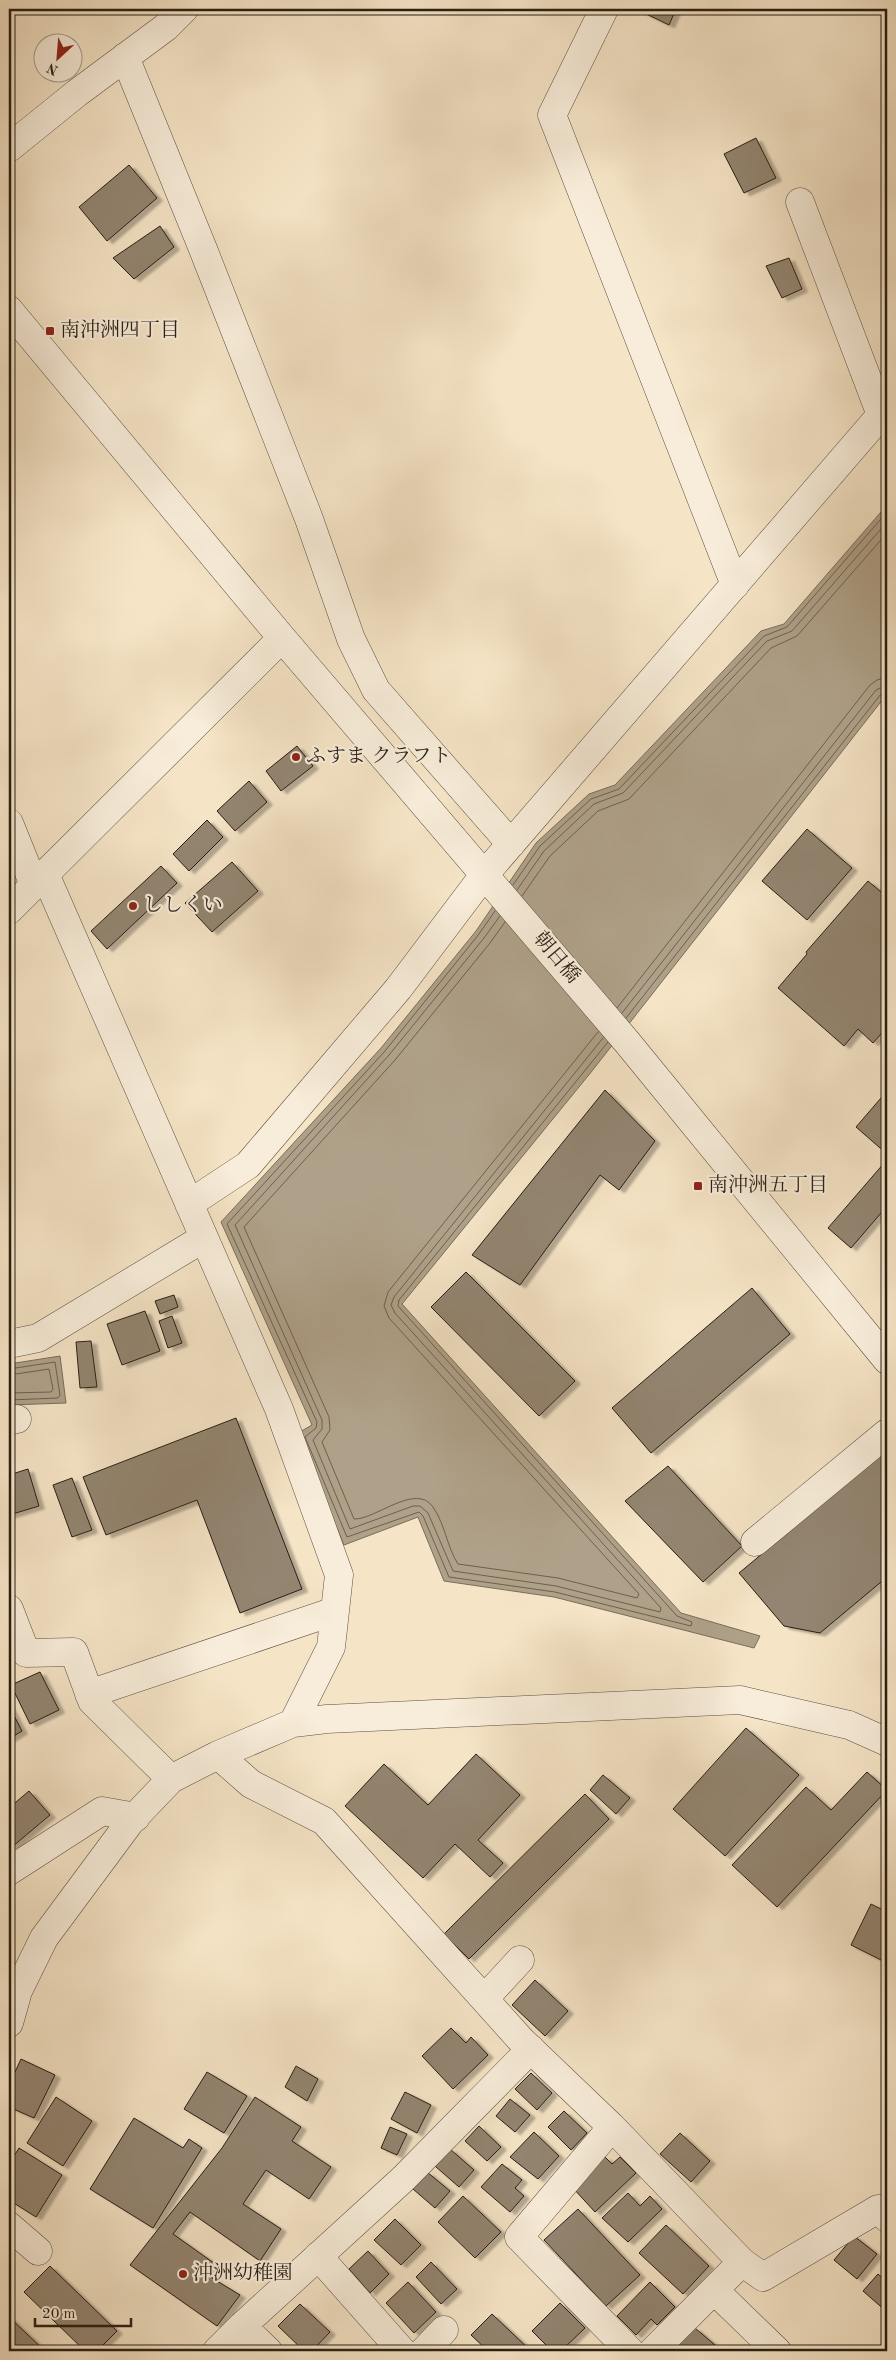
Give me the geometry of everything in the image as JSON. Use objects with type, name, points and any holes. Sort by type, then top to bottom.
[{"type":"street","points":[[9,148],[166,27],[184,9]]},
{"type":"street","points":[[604,9],[552,115],[735,585]]},
{"type":"street","points":[[125,58],[203,249],[302,501],[355,647],[376,690],[511,844]]},
{"type":"street","points":[[189,1204],[248,1165],[398,989],[484,875],[884,411],[800,202]]},
{"type":"street","name":"朝日橋","points":[[9,310],[282,638],[627,1042],[887,1360]]},
{"type":"street","points":[[9,910],[282,638]]},
{"type":"street","points":[[9,823],[39,880],[204,1238],[279,1409],[339,1575],[331,1647],[293,1723]]},
{"type":"street","points":[[9,1344],[38,1338],[204,1238]]},
{"type":"street","points":[[755,1542],[887,1432]]},
{"type":"street","points":[[9,1609],[26,1654],[74,1652],[92,1701],[171,1779]]},
{"type":"street","points":[[89,1694],[335,1611]]},
{"type":"street","points":[[9,2023],[18,1991],[44,1938],[136,1816],[171,1779],[218,1755],[293,1723],[328,1719],[740,1700],[850,1725],[887,1742]]},
{"type":"street","points":[[218,1755],[251,1784],[324,1821],[531,2049],[612,2127],[742,2262],[763,2277],[878,2209],[887,2218]]},
{"type":"street","points":[[9,1871],[102,1811],[136,1816]]},
{"type":"street","points":[[485,1998],[520,1960]]},
{"type":"street","points":[[217,2351],[403,2179],[531,2049]]},
{"type":"street","points":[[612,2127],[519,2237],[630,2351]]},
{"type":"street","points":[[9,2226],[38,2250]]},
{"type":"street","points":[[318,2256],[402,2351]]},
{"type":"street","points":[[653,2351],[742,2262]]},
{"type":"street","points":[[714,2290],[777,2351]]},
{"type":"street","points":[[242,2326],[268,2351]]},
{"type":"street","points":[[424,2351],[444,2330]]},
{"type":"water","points":[[887,505],[887,694],[592,1071],[402,1304],[681,1613],[760,1636],[754,1648],[554,1597],[444,1581],[418,1517],[344,1545],[298,1433],[312,1425],[221,1222],[381,1048],[476,931],[536,843],[589,794],[615,785],[761,631],[784,624]]},
{"type":"water","points":[[60,1356],[66,1403],[9,1405],[9,1364]]},
{"type":"building","points":[[636,9],[676,9],[669,25]]},
{"type":"building","points":[[756,138],[776,178],[744,193],[724,154]]},
{"type":"building","points":[[129,165],[157,198],[107,241],[79,207]]},
{"type":"building","points":[[160,226],[174,247],[134,279],[113,258]]},
{"type":"building","points":[[789,258],[802,289],[782,298],[766,266]]},
{"type":"building","points":[[297,746],[313,766],[281,791],[266,771]]},
{"type":"building","points":[[249,781],[267,802],[235,831],[217,811]]},
{"type":"building","points":[[207,820],[223,837],[189,871],[173,854]]},
{"type":"building","points":[[807,829],[852,868],[807,920],[762,881]]},
{"type":"building","points":[[232,862],[258,891],[212,932],[185,903]]},
{"type":"building","points":[[161,866],[177,883],[107,949],[91,931]]},
{"type":"building","points":[[868,881],[887,897],[887,1027],[873,1043],[858,1029],[844,1046],[778,988],[807,954],[806,952]]},
{"type":"building","points":[[605,1090],[655,1141],[619,1190],[600,1175],[520,1285],[472,1255]]},
{"type":"building","points":[[887,1091],[887,1154],[856,1127]]},
{"type":"building","points":[[885,1162],[887,1164],[887,1206],[851,1248],[828,1228]]},
{"type":"building","points":[[466,1272],[575,1381],[539,1416],[431,1307]]},
{"type":"building","points":[[752,1288],[790,1334],[651,1453],[612,1408]]},
{"type":"building","points":[[174,1295],[178,1307],[160,1314],[155,1301]]},
{"type":"building","points":[[145,1311],[160,1351],[122,1365],[107,1324]]},
{"type":"building","points":[[172,1316],[182,1343],[168,1348],[159,1321]]},
{"type":"building","points":[[91,1341],[97,1387],[80,1388],[76,1342]]},
{"type":"building","points":[[236,1418],[302,1589],[240,1613],[197,1500],[106,1535],[83,1477]]},
{"type":"building","points":[[887,1450],[887,1577],[820,1633],[784,1626],[739,1573]]},
{"type":"building","points":[[668,1466],[742,1546],[703,1582],[625,1501]]},
{"type":"building","points":[[28,1469],[39,1506],[9,1515],[9,1475]]},
{"type":"building","points":[[72,1478],[92,1530],[72,1537],[53,1485]]},
{"type":"building","points":[[40,1672],[59,1710],[30,1724],[11,1685]]},
{"type":"building","points":[[9,1706],[22,1731],[9,1739]]},
{"type":"building","points":[[746,1728],[799,1775],[725,1856],[673,1809]]},
{"type":"building","points":[[476,1754],[520,1795],[478,1840],[503,1863],[490,1877],[455,1844],[423,1878],[345,1806],[384,1764],[428,1805]]},
{"type":"building","points":[[867,1772],[887,1790],[777,1907],[732,1865],[806,1787],[831,1810]]},
{"type":"building","points":[[603,1775],[630,1798],[616,1814],[590,1790]]},
{"type":"building","points":[[29,1791],[50,1815],[12,1847],[9,1843],[9,1808]]},
{"type":"building","points":[[585,1794],[609,1819],[469,1959],[444,1934]]},
{"type":"building","points":[[871,1904],[885,1911],[887,1907],[887,1963],[851,1945]]},
{"type":"building","points":[[535,1980],[568,2011],[545,2036],[512,2005]]},
{"type":"building","points":[[451,2028],[466,2043],[471,2037],[488,2055],[453,2089],[422,2056]]},
{"type":"building","points":[[21,2059],[55,2075],[34,2118],[9,2107],[9,2085]]},
{"type":"building","points":[[296,2066],[318,2079],[307,2101],[285,2087]]},
{"type":"building","points":[[207,2072],[247,2096],[224,2133],[184,2109]]},
{"type":"building","points":[[531,2073],[552,2093],[537,2110],[515,2089]]},
{"type":"building","points":[[405,2092],[431,2105],[417,2133],[391,2119]]},
{"type":"building","points":[[56,2097],[92,2121],[63,2166],[27,2143]]},
{"type":"building","points":[[255,2097],[301,2127],[292,2141],[331,2167],[309,2199],[266,2170],[243,2204],[281,2229],[260,2261],[190,2212],[173,2234],[218,2266],[212,2278],[240,2295],[217,2326],[130,2265],[222,2148]]},
{"type":"building","points":[[510,2099],[530,2115],[515,2132],[496,2116]]},
{"type":"building","points":[[564,2111],[587,2133],[571,2150],[548,2127]]},
{"type":"building","points":[[134,2118],[183,2148],[189,2139],[202,2148],[153,2228],[90,2189]]},
{"type":"building","points":[[479,2126],[501,2147],[487,2161],[465,2141]]},
{"type":"building","points":[[390,2127],[407,2134],[397,2155],[381,2148]]},
{"type":"building","points":[[534,2132],[559,2156],[538,2179],[510,2157]]},
{"type":"building","points":[[680,2133],[710,2161],[691,2182],[660,2154]]},
{"type":"building","points":[[19,2148],[62,2175],[36,2217],[9,2200],[9,2164]]},
{"type":"building","points":[[450,2149],[474,2170],[459,2187],[435,2166]]},
{"type":"building","points":[[605,2157],[612,2164],[620,2157],[636,2173],[595,2212],[573,2188]]},
{"type":"building","points":[[502,2164],[522,2180],[515,2188],[524,2196],[510,2212],[481,2187]]},
{"type":"building","points":[[427,2172],[450,2191],[435,2208],[413,2189]]},
{"type":"building","points":[[628,2193],[640,2206],[650,2196],[662,2209],[628,2242],[602,2218]]},
{"type":"building","points":[[463,2196],[501,2232],[475,2258],[438,2222]]},
{"type":"building","points":[[578,2209],[640,2275],[606,2306],[544,2240]]},
{"type":"building","points":[[395,2219],[421,2245],[401,2265],[374,2240]]},
{"type":"building","points":[[666,2225],[709,2266],[683,2294],[639,2253]]},
{"type":"building","points":[[854,2236],[877,2254],[857,2279],[834,2260]]},
{"type":"building","points":[[368,2251],[389,2274],[370,2293],[349,2269]]},
{"type":"building","points":[[431,2262],[457,2289],[441,2304],[416,2277]]},
{"type":"building","points":[[50,2266],[117,2331],[97,2351],[85,2351],[24,2292]]},
{"type":"building","points":[[878,2274],[887,2282],[887,2312],[863,2291]]},
{"type":"building","points":[[408,2282],[436,2312],[414,2333],[386,2303]]},
{"type":"building","points":[[650,2282],[675,2307],[657,2325],[651,2319],[636,2335],[617,2316]]},
{"type":"building","points":[[560,2303],[585,2328],[561,2351],[552,2351],[532,2331]]},
{"type":"building","points":[[300,2304],[330,2332],[312,2351],[304,2351],[278,2326]]},
{"type":"building","points":[[492,2314],[531,2351],[488,2351],[471,2335]]},
{"type":"building","points":[[9,2317],[45,2351],[9,2351]]},
{"type":"building","points":[[695,2328],[722,2351],[684,2351],[678,2346]]},
{"type":"place","name":"南沖洲四丁目","points":[[50,331]]},
{"type":"place","name":"ふすま クラフト","points":[[296,757]]},
{"type":"place","name":"ししくい","points":[[133,906]]},
{"type":"place","name":"南沖洲五丁目","points":[[698,1186]]},
{"type":"place","name":"沖洲幼稚園","points":[[183,2274]]}]
